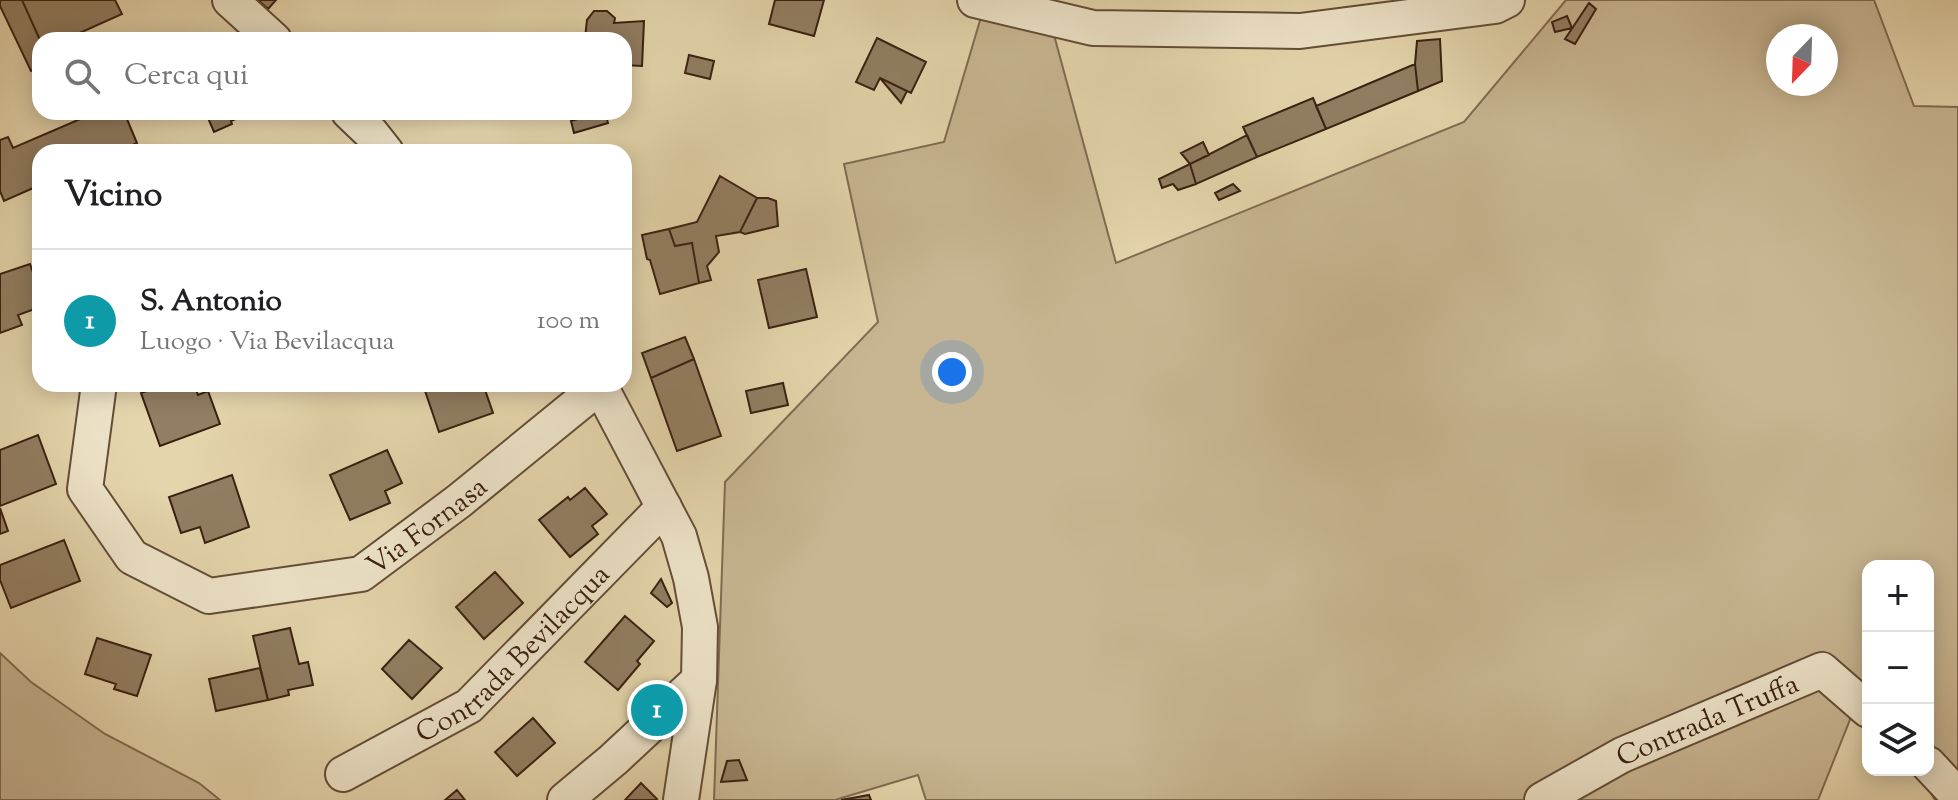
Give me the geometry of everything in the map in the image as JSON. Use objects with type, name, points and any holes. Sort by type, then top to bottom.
[{"type":"street","points":[[230,0],[265,32]]},
{"type":"street","points":[[1300,31],[1313,0]]},
{"type":"street","points":[[985,1],[1093,28],[1300,31],[1495,6],[1507,0]]},
{"type":"street","points":[[357,120],[380,144]]},
{"type":"street","name":"Via Fornasa","points":[[98,392],[85,489],[132,557],[209,596],[361,574],[459,501],[591,392]]},
{"type":"street","points":[[604,392],[679,536],[691,578],[700,627],[699,680],[681,800]]},
{"type":"street","name":"Contrada Bevilacqua","points":[[343,774],[469,706],[664,507]]},
{"type":"street","name":"Contrada Truffa","points":[[1542,800],[1622,755],[1822,670],[1862,705]]},
{"type":"street","points":[[565,800],[699,680]]},
{"type":"street","points":[[1934,770],[1958,796]]},
{"type":"shaded area","points":[[1566,0],[1874,0],[1914,106],[1958,107],[1958,800],[1935,800],[1921,776],[1934,776],[1934,560],[1862,560],[1862,690],[1818,800],[926,800],[918,775],[835,800],[714,800],[725,482],[878,322],[844,164],[944,142],[984,7],[1051,24],[1116,263],[1464,122]]},
{"type":"shaded area","points":[[0,653],[31,682],[105,734],[199,783],[220,800],[0,800]]},
{"type":"building","points":[[0,0],[22,0],[36,32],[32,32],[32,71],[31,71],[0,6]]},
{"type":"building","points":[[22,0],[115,0],[122,14],[82,32],[36,32]]},
{"type":"building","points":[[258,0],[276,0],[268,9]]},
{"type":"building","points":[[775,0],[824,0],[814,36],[769,24]]},
{"type":"building","points":[[1589,3],[1596,9],[1575,44],[1565,39]]},
{"type":"building","points":[[594,11],[607,11],[615,18],[614,23],[644,21],[642,66],[632,65],[632,32],[586,32],[587,20]]},
{"type":"building","points":[[1567,16],[1572,28],[1555,32],[1552,22]]},
{"type":"building","points":[[877,38],[926,62],[911,93],[880,78],[874,90],[856,82]]},
{"type":"building","points":[[1440,39],[1442,81],[1418,91],[1415,64],[1417,41]]},
{"type":"building","points":[[689,55],[714,61],[710,79],[685,73]]},
{"type":"building","points":[[1415,64],[1418,91],[1326,129],[1316,106]]},
{"type":"building","points":[[880,78],[907,91],[901,103]]},
{"type":"building","points":[[1313,98],[1326,129],[1257,157],[1243,127]]},
{"type":"building","points":[[78,120],[127,120],[137,143],[32,144],[32,189],[4,201],[0,191],[0,140],[8,137],[13,148]]},
{"type":"building","points":[[209,120],[233,120],[232,124],[214,132]]},
{"type":"building","points":[[607,120],[608,123],[574,133],[571,121]]},
{"type":"building","points":[[1247,135],[1257,157],[1196,184],[1190,164]]},
{"type":"building","points":[[1203,142],[1209,155],[1190,164],[1181,153]]},
{"type":"building","points":[[1190,164],[1196,184],[1178,190],[1173,184],[1162,188],[1159,179]]},
{"type":"building","points":[[720,176],[757,198],[740,232],[716,236],[719,252],[707,266],[711,280],[699,283],[692,243],[675,246],[669,229],[697,222]]},
{"type":"building","points":[[1233,184],[1240,191],[1219,200],[1215,193]]},
{"type":"building","points":[[757,198],[776,201],[778,226],[745,234],[740,232]]},
{"type":"building","points":[[669,229],[675,246],[692,243],[699,283],[660,294],[642,235]]},
{"type":"building","points":[[30,264],[32,270],[32,310],[18,315],[22,325],[0,333],[0,274]]},
{"type":"building","points":[[806,269],[817,317],[769,328],[758,280]]},
{"type":"building","points":[[685,337],[694,359],[651,378],[642,353]]},
{"type":"building","points":[[694,359],[721,436],[677,451],[651,378]]},
{"type":"building","points":[[783,383],[788,405],[751,413],[746,391]]},
{"type":"building","points":[[197,392],[198,395],[208,392],[220,424],[160,446],[141,393]]},
{"type":"building","points":[[425,392],[486,392],[493,413],[439,432]]},
{"type":"building","points":[[38,435],[56,484],[0,506],[0,450]]},
{"type":"building","points":[[387,450],[402,483],[385,491],[390,503],[350,520],[330,475]]},
{"type":"building","points":[[232,475],[249,527],[205,543],[200,527],[181,533],[169,497]]},
{"type":"building","points":[[585,488],[607,514],[592,526],[598,534],[570,557],[539,520]]},
{"type":"building","points":[[0,508],[8,531],[0,534]]},
{"type":"building","points":[[64,540],[80,581],[11,608],[0,580],[0,565]]},
{"type":"building","points":[[495,572],[523,603],[484,639],[456,607]]},
{"type":"building","points":[[661,579],[672,603],[667,607],[651,593]]},
{"type":"building","points":[[625,616],[654,641],[618,690],[585,662]]},
{"type":"building","points":[[290,628],[299,664],[308,662],[313,685],[288,690],[289,695],[268,700],[253,636]]},
{"type":"building","points":[[97,638],[151,655],[137,696],[114,689],[116,684],[85,674]]},
{"type":"building","points":[[409,640],[442,668],[412,699],[382,669]]},
{"type":"building","points":[[260,668],[268,700],[216,711],[209,679]]},
{"type":"building","points":[[533,718],[555,743],[517,776],[495,752]]},
{"type":"building","points":[[739,760],[747,780],[721,782],[727,761]]},
{"type":"building","points":[[641,783],[657,799],[625,800]]},
{"type":"building","points":[[457,790],[465,800],[445,800]]},
{"type":"building","points":[[869,795],[871,800],[841,800]]},
{"type":"place","name":"S. Antonio","points":[[657,710]]}]
